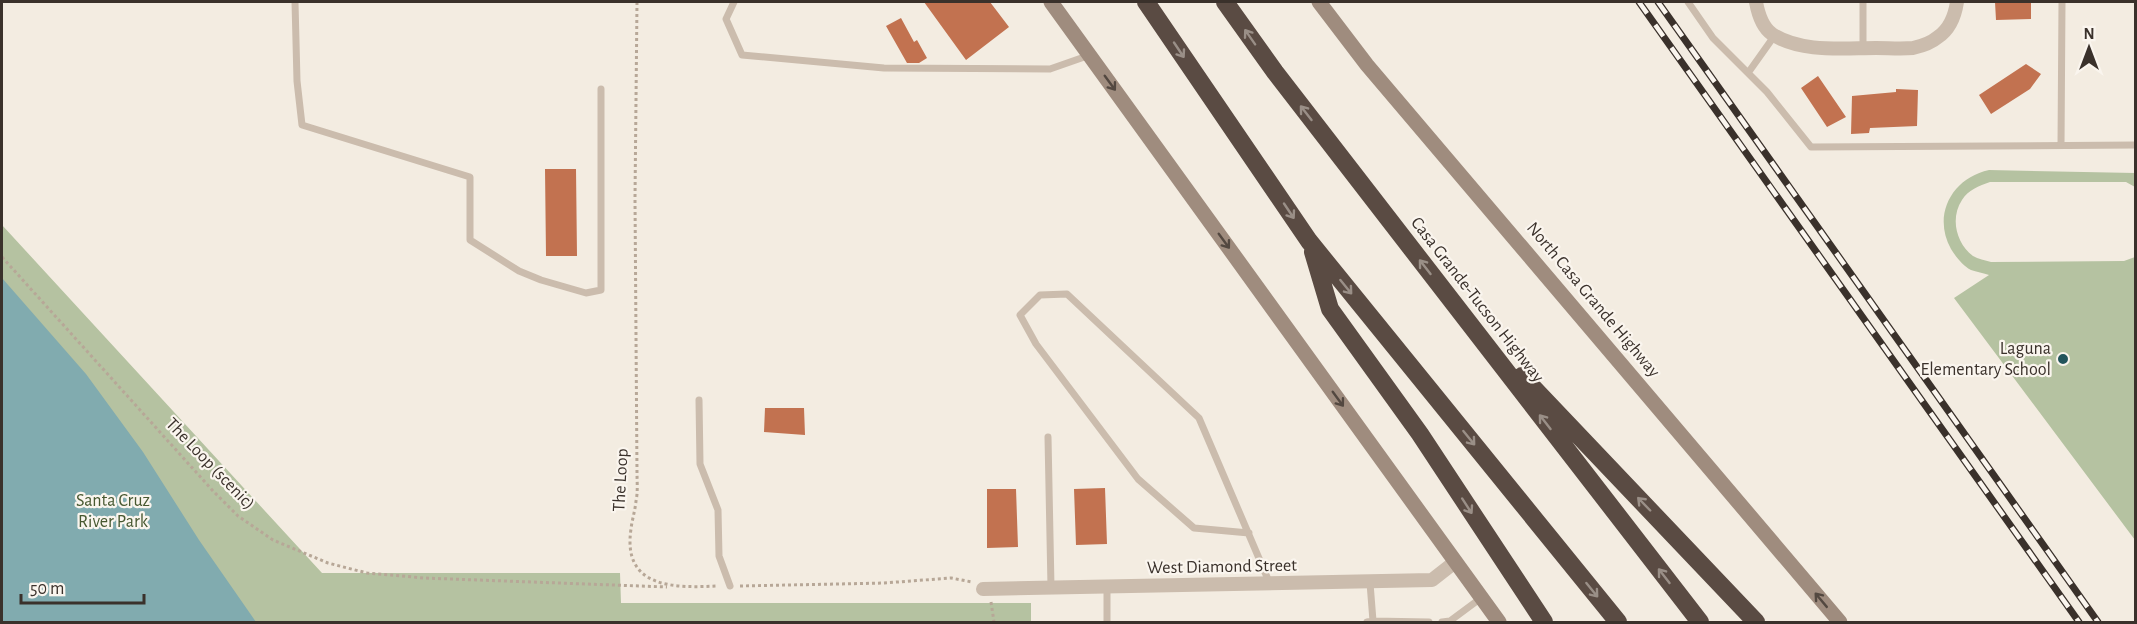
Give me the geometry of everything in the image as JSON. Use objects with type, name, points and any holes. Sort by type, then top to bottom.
[{"type":"highway","points":[[1146,2],[1309,241],[1618,622]]},
{"type":"highway","name":"Casa Grande-Tucson Highway","points":[[1225,2],[1282,81],[1700,622]]},
{"type":"highway","points":[[1309,241],[1330,309],[1419,434],[1544,622]]},
{"type":"highway","points":[[1480,339],[1502,355],[1756,622]]},
{"type":"main road","points":[[1051,2],[1499,622]]},
{"type":"main road","name":"North Casa Grande Highway","points":[[1319,2],[1367,65],[1840,622]]},
{"type":"street","points":[[1756,2],[1759,16],[1766,27],[1775,35],[1793,43],[1815,47],[1863,48],[1912,48],[1925,45],[1939,37],[1946,29],[1954,16],[1957,2]]},
{"type":"street","name":"West Diamond Street","points":[[983,590],[1432,580],[1455,562]]},
{"type":"lane","points":[[295,2],[297,81],[302,125],[470,177],[470,240],[519,271],[586,293],[601,290],[601,89]]},
{"type":"lane","points":[[734,2],[726,19],[742,55],[884,68],[1050,69],[1090,55]]},
{"type":"lane","points":[[1688,2],[1713,38],[1767,92],[1810,147],[2136,144]]},
{"type":"lane","points":[[1863,2],[1863,48]]},
{"type":"lane","points":[[2061,145],[2062,2]]},
{"type":"lane","points":[[1748,73],[1775,35]]},
{"type":"lane","points":[[1249,533],[1194,528],[1138,479],[1036,344],[1020,315],[1040,295],[1067,294],[1198,418],[1249,533],[1270,584]]},
{"type":"lane","points":[[699,400],[700,464],[718,510],[719,556],[730,586]]},
{"type":"lane","points":[[1048,437],[1051,587]]},
{"type":"lane","points":[[1370,583],[1370,622],[1429,622]]},
{"type":"lane","points":[[1107,586],[1107,622]]},
{"type":"lane","points":[[1442,622],[1450,621],[1481,598]]},
{"type":"path","name":"The Loop","points":[[637,2],[635,198],[637,500],[630,531],[632,556],[639,572],[650,580],[677,587],[884,583],[951,578],[969,580],[983,590]]},
{"type":"path","name":"The Loop (scenic)","points":[[2,257],[214,492],[238,516],[273,540],[328,563],[367,573],[424,578],[677,587]]},
{"type":"path","points":[[983,590],[992,603],[994,622]]},
{"type":"green space","points":[[1989,170],[2135,173],[2135,187],[2126,182],[1990,182],[1974,189],[1964,197],[1958,207],[1956,222],[1959,237],[1967,251],[1975,257],[1991,262],[2124,261],[2135,257],[2135,540],[1954,298],[1989,275],[1968,268],[1953,252],[1946,236],[1945,211],[1949,200],[1965,181]]},
{"type":"green space","name":"Santa Cruz River Park","points":[[2,225],[322,573],[620,573],[621,603],[1031,603],[1031,622],[2,622]]},
{"type":"water","points":[[2,278],[86,374],[143,452],[199,540],[256,622],[2,622]]},
{"type":"building","points":[[924,2],[990,2],[1009,27],[966,60]]},
{"type":"building","points":[[1995,2],[2031,2],[2031,19],[1996,20]]},
{"type":"building","points":[[901,18],[914,42],[917,40],[927,58],[919,63],[907,63],[886,26]]},
{"type":"building","points":[[2026,64],[2041,74],[2030,89],[1991,114],[1979,95]]},
{"type":"building","points":[[1818,76],[1846,117],[1827,127],[1801,88]]},
{"type":"building","points":[[1896,89],[1918,90],[1917,126],[1870,128],[1869,133],[1851,134],[1852,96],[1896,92]]},
{"type":"building","points":[[545,169],[576,169],[577,256],[546,256]]},
{"type":"building","points":[[765,408],[804,408],[805,435],[764,432]]},
{"type":"building","points":[[1105,488],[1107,544],[1076,545],[1074,489]]},
{"type":"building","points":[[987,489],[1016,489],[1018,547],[987,548]]},
{"type":"railway","points":[[1639,2],[2079,622]]},
{"type":"railway","points":[[1658,2],[2098,622]]},
{"type":"place","name":"Laguna Elementary School","points":[[2063,359]]}]
